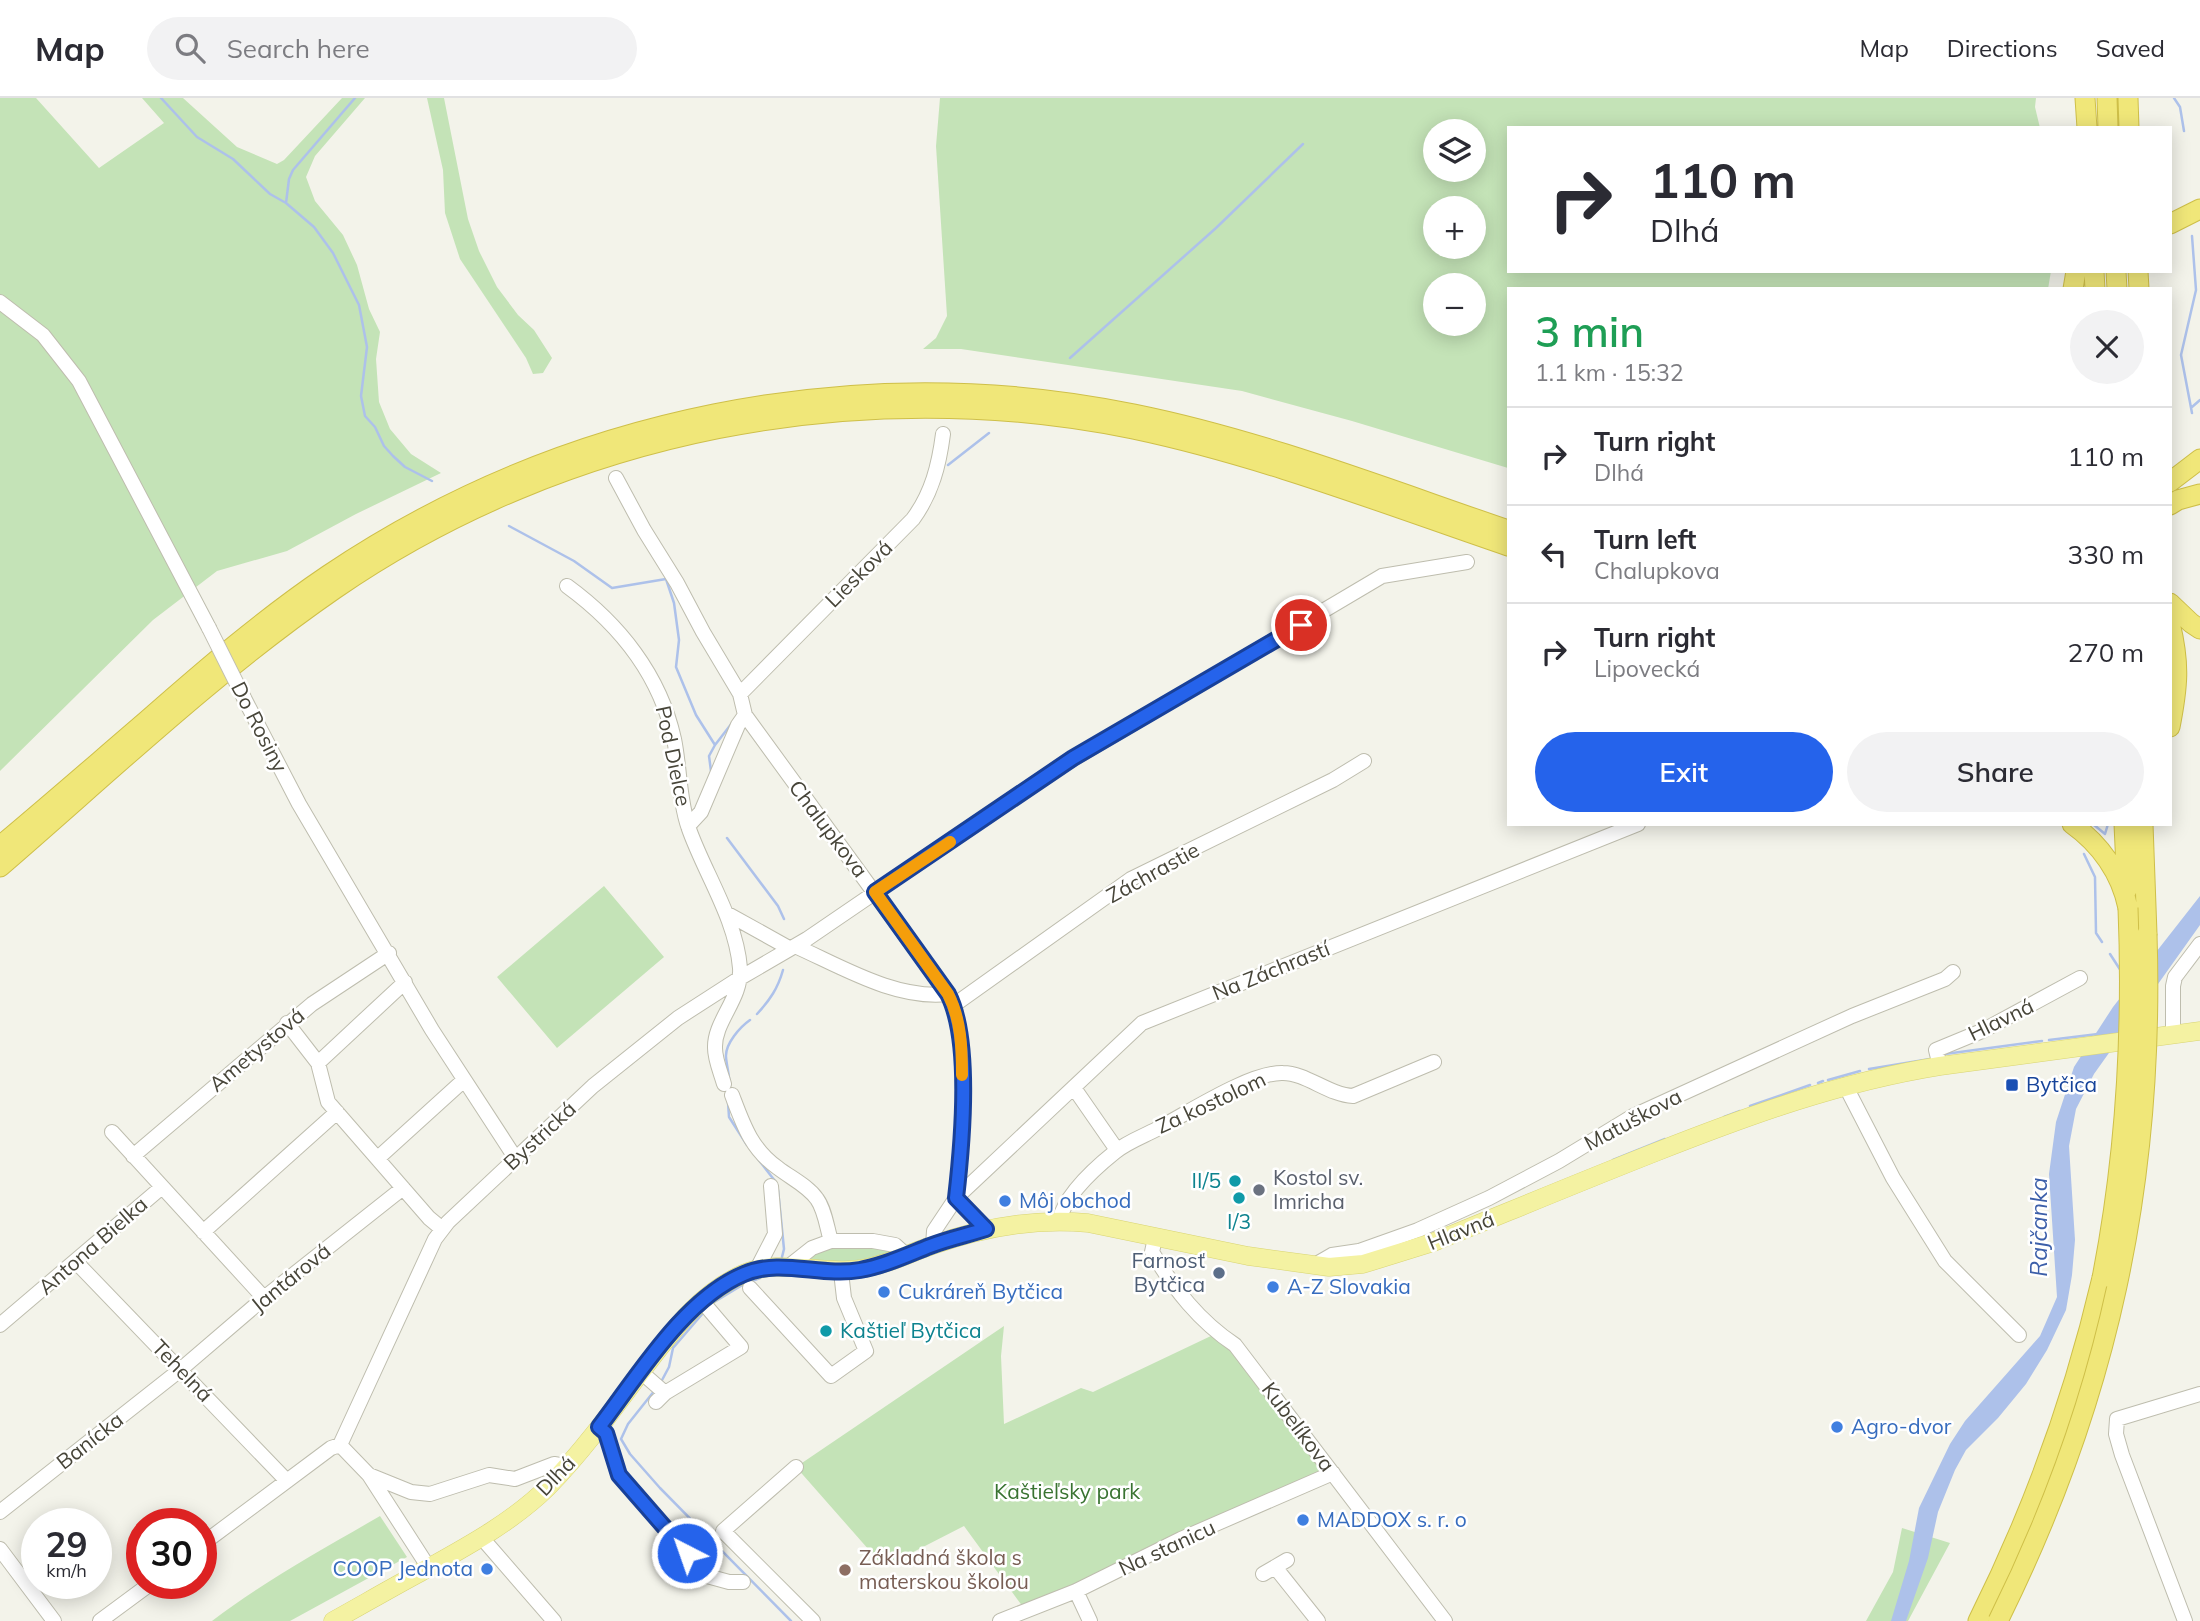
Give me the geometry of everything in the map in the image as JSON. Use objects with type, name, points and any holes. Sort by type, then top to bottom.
[{"type":"highway","points":[[2085,98],[2087,126]]},
{"type":"highway","points":[[2107,98],[2108,126]]},
{"type":"highway","points":[[2127,98],[2129,126]]},
{"type":"highway","points":[[2172,223],[2200,209]]},
{"type":"highway","points":[[0,846],[218,658],[293,600],[364,551],[464,497],[540,464],[614,438],[731,410],[849,395],[937,393],[1019,397],[1099,407],[1207,431],[1507,530]]},
{"type":"highway","points":[[0,867],[227,671],[304,611],[373,564],[440,526],[525,486],[619,453],[675,438],[771,419],[890,408],[975,410],[1061,417],[1133,429],[1214,450],[1507,546]]},
{"type":"highway","points":[[2173,479],[2200,459]]},
{"type":"highway","points":[[2174,502],[2200,494]]},
{"type":"highway","points":[[2172,605],[2200,629]]},
{"type":"highway","points":[[2172,631],[2178,672],[2172,713]]},
{"type":"highway","points":[[2074,826],[2089,838],[2106,858],[2138,906]]},
{"type":"highway","points":[[1998,1621],[2045,1520],[2076,1440],[2103,1352],[2132,1216],[2143,1127],[2148,1023],[2138,906],[2123,826]]},
{"type":"highway","points":[[1978,1621],[2024,1523],[2055,1444],[2076,1381],[2102,1278],[2114,1215],[2126,1115],[2144,826]]},
{"type":"main road","name":"Hlavná","points":[[1059,1221],[1088,1223],[1155,1238],[1313,1266],[1351,1266],[1394,1256],[1747,1116],[1845,1085],[1940,1066],[2200,1031]]},
{"type":"main road","name":"Dlhá","points":[[345,1618],[482,1538],[524,1508],[566,1466],[599,1427],[655,1388],[666,1339],[732,1279],[757,1269],[788,1267],[841,1272],[860,1270],[986,1229],[1059,1221]]},
{"type":"street","name":"Do Rosiny","points":[[0,302],[43,335],[79,381],[299,804],[432,1030],[516,1158]]},
{"type":"street","name":"Liesková","points":[[740,694],[913,519],[928,496],[943,434]]},
{"type":"street","name":"Chalupkova","points":[[616,478],[740,694],[745,715],[951,1000],[960,1035],[962,1060],[956,1198]]},
{"type":"street","name":"Bystrická","points":[[340,1445],[441,1228],[593,1086],[643,1045],[678,1018],[792,947],[1073,758],[1382,576],[1467,562]]},
{"type":"street","name":"Pod Dielce","points":[[567,586],[588,601],[625,640],[646,667],[659,692],[674,740],[688,826],[726,913],[739,962],[740,978]]},
{"type":"street","points":[[688,826],[701,812],[738,725],[745,715]]},
{"type":"street","name":"Záchrastie","points":[[951,1000],[1131,879],[1333,780],[1364,761]]},
{"type":"street","name":"Na Záchrastí","points":[[933,1245],[934,1231],[956,1198],[1142,1023],[1633,826]]},
{"type":"street","points":[[726,913],[792,947],[903,991],[951,1000]]},
{"type":"street","points":[[2173,1035],[2175,977],[2200,944]]},
{"type":"street","name":"Ametystová","points":[[133,1156],[287,1023],[388,953]]},
{"type":"street","name":"Matuškova","points":[[1313,1266],[1332,1255],[1359,1251],[1418,1230],[1489,1198],[1559,1161],[1633,1116],[1852,1016],[1945,979],[1953,972]]},
{"type":"street","points":[[740,978],[736,997],[716,1038],[714,1050],[740,1122],[767,1159],[813,1194],[819,1202],[831,1241]]},
{"type":"street","name":"Hlavná","points":[[1940,1066],[1936,1050],[1982,1031],[2080,978]]},
{"type":"street","points":[[318,1063],[405,982]]},
{"type":"street","points":[[287,1023],[318,1063],[328,1102],[441,1228]]},
{"type":"street","name":"Za kostolom","points":[[1059,1221],[1069,1197],[1116,1150],[1237,1087],[1272,1074],[1286,1073],[1343,1096],[1353,1096],[1434,1062]]},
{"type":"street","points":[[378,1158],[464,1080]]},
{"type":"street","points":[[1845,1085],[1894,1178],[1945,1261],[2018,1335]]},
{"type":"street","points":[[1074,1088],[1116,1150]]},
{"type":"street","points":[[203,1232],[337,1112]]},
{"type":"street","name":"Antona Bielka","points":[[0,1325],[162,1187],[112,1132]]},
{"type":"street","points":[[757,1269],[775,1234],[771,1186]]},
{"type":"street","points":[[162,1187],[264,1298]]},
{"type":"street","name":"Jantárová","points":[[180,1370],[264,1298],[403,1188]]},
{"type":"street","points":[[956,1198],[986,1229]]},
{"type":"street","name":"Kubelíkova","points":[[1155,1238],[1152,1252],[1189,1306],[1211,1328],[1235,1345],[1445,1621]]},
{"type":"street","points":[[788,1267],[812,1248],[831,1241],[873,1241],[895,1245],[906,1255]]},
{"type":"street","name":"Tehelná","points":[[76,1262],[287,1481]]},
{"type":"street","points":[[750,1288],[831,1376],[866,1351],[844,1298],[841,1272]]},
{"type":"street","points":[[655,1388],[741,1347],[706,1305]]},
{"type":"street","name":"Banícka","points":[[0,1512],[180,1370]]},
{"type":"street","points":[[2185,1621],[2116,1434],[2117,1419],[2200,1394]]},
{"type":"street","points":[[599,1427],[606,1433],[619,1475],[707,1576],[729,1582],[743,1582]]},
{"type":"street","points":[[217,1533],[331,1448],[340,1445],[369,1475],[429,1567]]},
{"type":"street","points":[[369,1475],[411,1492],[430,1494],[489,1475],[515,1479],[554,1464],[566,1466]]},
{"type":"street","points":[[796,1467],[723,1531],[813,1621]]},
{"type":"street","name":"Na stanicu","points":[[1000,1621],[1076,1591],[1181,1539],[1333,1473]]},
{"type":"street","points":[[482,1538],[554,1621]]},
{"type":"street","points":[[0,1549],[54,1621]]},
{"type":"street","points":[[1275,1567],[1318,1621]]},
{"type":"street","points":[[1076,1591],[1090,1621]]},
{"type":"street","points":[[100,1621],[130,1599]]},
{"type":"green space","points":[[0,98],[36,98],[99,168],[164,123],[142,98],[183,98],[237,147],[277,164],[284,160],[342,98],[365,98],[315,156],[306,177],[315,201],[343,235],[357,265],[369,309],[380,332],[376,359],[379,402],[390,429],[411,454],[441,473],[287,551],[217,571],[153,620],[0,771]]},
{"type":"green space","points":[[427,98],[444,98],[468,219],[479,251],[497,287],[518,315],[534,330],[552,358],[543,373],[533,374],[526,358],[460,259],[445,213],[443,170]]},
{"type":"green space","points":[[940,98],[2036,98],[2035,107],[2040,126],[1507,126],[1507,273],[2051,273],[2048,287],[1507,287],[1507,468],[1242,391],[961,349],[923,349],[936,338],[947,316],[936,146]]},
{"type":"green space","points":[[604,886],[664,957],[557,1048],[497,977]]},
{"type":"green space","points":[[856,1243],[893,1251],[847,1261],[799,1261],[813,1251]]},
{"type":"green space","name":"Kaštieľsky park","points":[[1004,1326],[1001,1356],[1004,1424],[1081,1388],[1093,1392],[1213,1335],[1228,1343],[1324,1465],[1322,1473],[1075,1587],[1023,1607],[964,1526],[884,1567],[796,1467]]},
{"type":"green space","points":[[380,1516],[407,1557],[290,1621],[212,1621],[273,1579]]},
{"type":"green space","points":[[1902,1528],[1950,1543],[1908,1621],[1866,1621],[1893,1572]]},
{"type":"water","points":[[2200,896],[2200,925],[2094,1074],[2076,1109],[2069,1146],[2075,1240],[2066,1310],[2047,1350],[2026,1384],[1998,1418],[1966,1450],[1938,1512],[1928,1558],[1906,1621],[1891,1621],[1909,1561],[1919,1508],[1950,1444],[1965,1421],[2040,1336],[2057,1297],[2049,1174],[2056,1122],[2074,1067],[2113,1007]]},
{"type":"waterway","points":[[161,98],[197,137],[233,159],[270,194],[286,203],[314,227],[333,253],[359,305],[367,347],[361,396],[365,416],[393,456],[405,467],[432,481]]},
{"type":"waterway","points":[[286,203],[293,170],[355,98]]},
{"type":"waterway","points":[[2174,98],[2180,107],[2184,131]]},
{"type":"waterway","points":[[1070,358],[1216,228],[1303,144]]},
{"type":"waterway","points":[[2192,236],[2196,290],[2181,355],[2192,413]]},
{"type":"waterway","points":[[2192,407],[2200,400]]},
{"type":"waterway","points":[[948,465],[989,433]]},
{"type":"waterway","points":[[509,526],[574,561],[612,588],[666,579],[674,603],[679,640],[676,667],[696,715],[715,745],[709,756],[711,771]]},
{"type":"waterway","points":[[715,745],[732,723]]},
{"type":"waterway","points":[[2095,826],[2105,834],[2107,826]]},
{"type":"waterway","points":[[727,838],[778,906],[784,919]]},
{"type":"waterway","points":[[2084,854],[2095,877],[2096,933],[2102,942]]},
{"type":"waterway","points":[[2110,954],[2121,971]]},
{"type":"waterway","points":[[757,1014],[773,994],[783,970]]},
{"type":"waterway","points":[[729,1092],[726,1052],[734,1036],[750,1020]]},
{"type":"waterway","points":[[2049,1040],[2098,1034]]},
{"type":"waterway","points":[[1945,1054],[2042,1041]]},
{"type":"waterway","points":[[1869,1069],[1930,1059]]},
{"type":"waterway","points":[[1828,1080],[1860,1071]]},
{"type":"waterway","points":[[1818,1083],[1823,1081]]},
{"type":"waterway","points":[[1750,1106],[1810,1085]]},
{"type":"waterway","points":[[728,1102],[729,1117],[747,1145]]},
{"type":"waterway","points":[[1724,1117],[1740,1111]]},
{"type":"waterway","points":[[1613,1160],[1665,1139]]},
{"type":"waterway","points":[[758,1159],[775,1181]]},
{"type":"waterway","points":[[778,1190],[784,1249],[782,1257]]},
{"type":"waterway","points":[[711,1304],[744,1284],[760,1278]]},
{"type":"waterway","points":[[661,1382],[669,1367],[673,1348],[704,1312]]},
{"type":"waterway","points":[[655,1390],[628,1424],[621,1439],[630,1454],[660,1488],[791,1621]]},
{"type":"slow traffic","points":[[950,842],[875,892],[954,1005],[960,1035],[962,1075]]},
{"type":"place","name":"Bytčica","points":[[2012,1085]]},
{"type":"place","name":"II/5","points":[[1235,1181]]},
{"type":"place","name":"Kostol sv. Imricha","points":[[1259,1190]]},
{"type":"place","name":"I/3","points":[[1239,1198]]},
{"type":"place","name":"Môj obchod","points":[[1005,1201]]},
{"type":"place","name":"Farnosť Bytčica","points":[[1219,1273]]},
{"type":"place","name":"A-Z Slovakia","points":[[1273,1287]]},
{"type":"place","name":"Cukráreň Bytčica","points":[[884,1292]]},
{"type":"place","name":"Kaštieľ Bytčica","points":[[826,1331]]},
{"type":"place","name":"Agro-dvor","points":[[1837,1427]]},
{"type":"place","name":"MADDOX s. r. o","points":[[1303,1520]]},
{"type":"place","name":"COOP Jednota","points":[[487,1569]]},
{"type":"place","name":"Základná škola s materskou školou","points":[[845,1570]]},
{"type":"route","points":[[687,1553],[619,1475],[606,1433],[599,1427],[688,1313],[732,1279],[757,1269],[783,1267],[827,1272],[860,1270],[986,1229],[956,1198],[962,1060],[954,1005],[875,892],[1073,758],[1301,625]]},
{"type":"water label","name":"Rajčanka","points":[[2039,1227]]}]
